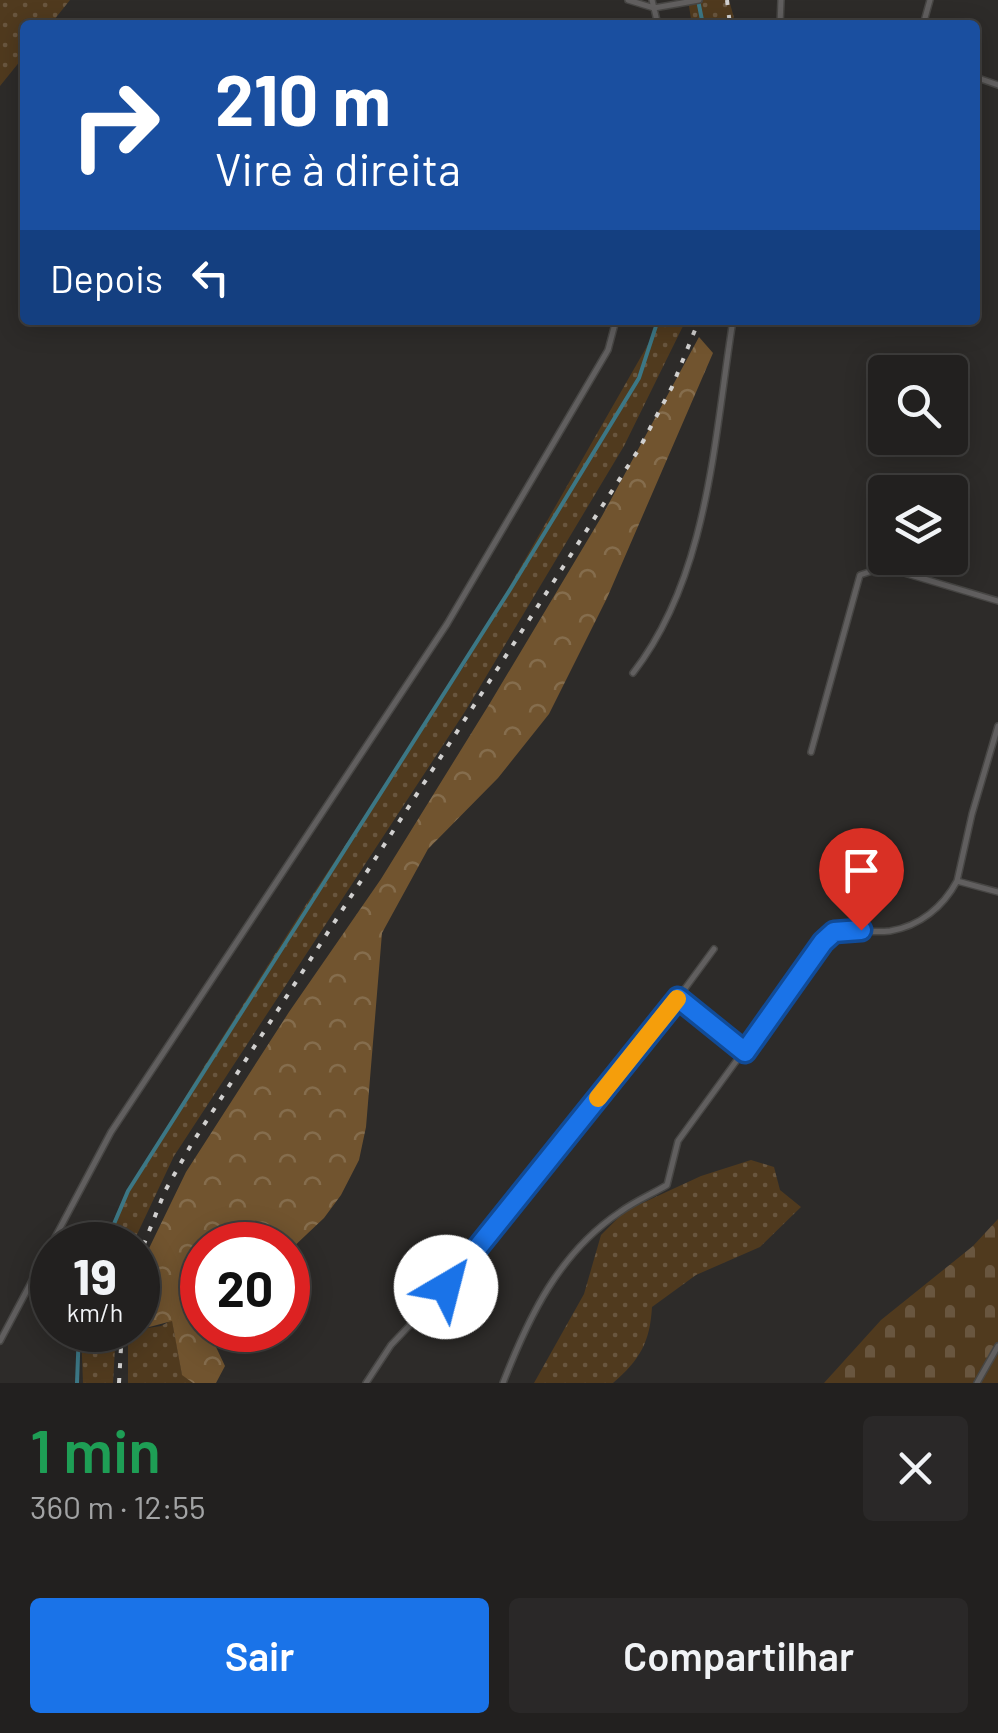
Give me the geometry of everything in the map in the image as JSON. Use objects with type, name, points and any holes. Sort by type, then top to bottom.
[{"type":"lane","points":[[628,0],[653,4],[699,0]]},
{"type":"lane","points":[[0,1341],[110,1132],[447,624],[608,350],[615,325]]},
{"type":"lane","points":[[633,673],[666,623],[700,521],[732,325]]},
{"type":"lane","points":[[811,752],[860,575],[884,567],[998,601]]},
{"type":"lane","points":[[503,1383],[543,1292],[578,1247],[620,1212],[668,1185],[678,1142],[823,942],[834,932],[891,930],[925,920],[958,882],[972,814],[998,726]]},
{"type":"lane","points":[[958,882],[998,892]]},
{"type":"lane","points":[[366,1383],[391,1345],[446,1287],[714,950]]},
{"type":"lane","points":[[678,998],[745,1052]]},
{"type":"lane","points":[[976,1383],[998,1346]]},
{"type":"green space","points":[[0,0],[70,0],[54,20],[20,20],[20,61],[0,86]]},
{"type":"green space","points":[[688,0],[729,0],[735,20],[691,20]]},
{"type":"green space","points":[[659,325],[684,325],[624,446],[466,710],[174,1156],[143,1222],[113,1222],[195,1081],[464,666]]},
{"type":"green space","points":[[699,337],[713,353],[607,598],[549,714],[498,778],[428,849],[382,933],[366,1127],[359,1160],[341,1195],[310,1231],[310,1222],[180,1222],[180,1352],[218,1352],[225,1366],[216,1383],[193,1383],[182,1375],[172,1321],[160,1324],[160,1226],[186,1172],[381,879],[602,516]]},
{"type":"green space","points":[[751,1160],[774,1167],[780,1190],[801,1207],[760,1247],[696,1275],[652,1307],[642,1350],[613,1383],[534,1383],[584,1294],[601,1235],[625,1211],[701,1176]]},
{"type":"green space","points":[[998,1219],[998,1383],[824,1383],[881,1320],[973,1246]]},
{"type":"green space","points":[[172,1320],[182,1374],[193,1383],[128,1383],[128,1352],[160,1352],[161,1326]]},
{"type":"green space","points":[[82,1352],[115,1352],[113,1383],[83,1383]]},
{"type":"waterway","points":[[698,0],[702,20]]},
{"type":"waterway","points":[[115,1222],[128,1191],[511,588],[639,378],[656,325]]},
{"type":"waterway","points":[[77,1383],[78,1352]]},
{"type":"railway","points":[[727,0],[729,20]]},
{"type":"railway","points":[[153,1222],[191,1145],[639,449],[672,387],[697,325]]},
{"type":"railway","points":[[119,1383],[121,1352]]},
{"type":"slow traffic","points":[[598,1098],[677,999]]},
{"type":"route","points":[[446,1287],[678,998],[745,1052],[823,942],[834,932],[861,930]]}]
